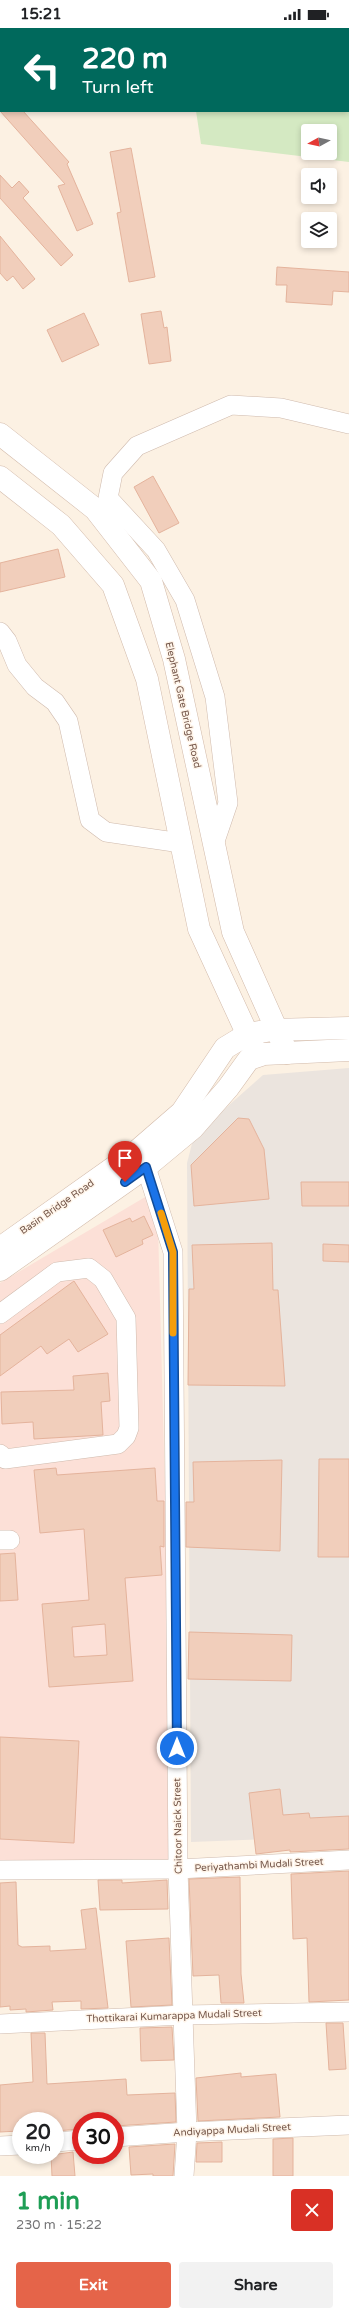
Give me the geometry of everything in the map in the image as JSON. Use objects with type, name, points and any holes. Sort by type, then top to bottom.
[{"type":"main road","name":"Elephant Gate Bridge Road","points":[[0,434],[95,509],[151,581],[174,659],[233,932],[258,986],[284,1030],[287,1053]]},
{"type":"main road","points":[[0,477],[61,525],[113,585],[147,678],[199,929],[257,1055]]},
{"type":"main road","points":[[248,1034],[284,1030],[349,1028]]},
{"type":"main road","name":"Basin Bridge Road","points":[[0,1248],[137,1150],[182,1112],[225,1048],[248,1034]]},
{"type":"main road","points":[[0,1270],[146,1167],[193,1128],[228,1088],[249,1059],[257,1055],[349,1050]]},
{"type":"street","points":[[214,844],[228,803],[215,697],[185,600],[156,550],[108,498],[113,473],[137,446],[231,405],[281,408],[349,424]]},
{"type":"street","points":[[0,632],[7,641],[17,665],[35,687],[55,702],[68,721],[90,820],[106,832],[181,843]]},
{"type":"street","name":"Chitoor Naick Street","points":[[146,1167],[173,1252],[178,1869],[187,2132],[184,2176]]},
{"type":"street","points":[[0,1314],[57,1272],[89,1268],[103,1279],[126,1318],[129,1428],[126,1436],[118,1444],[5,1460],[0,1454]]},
{"type":"street","name":"Periyathambi Mudali Street","points":[[0,1870],[178,1869],[349,1860]]},
{"type":"street","name":"Thottikarai Kumarappa Mudali Street","points":[[0,2024],[183,2015],[349,2012]]},
{"type":"street","name":"Andiyappa Mudali Street","points":[[124,2137],[187,2132],[349,2125]]},
{"type":"street","points":[[0,2146],[12,2145]]},
{"type":"shaded area","points":[[349,1068],[349,1836],[191,1842],[187,1163],[194,1136],[263,1075]]},
{"type":"shaded area","points":[[157,1190],[175,1865],[0,1861],[0,1283]]},
{"type":"green space","points":[[196,112],[349,112],[349,162],[333,160],[337,160],[337,124],[301,124],[301,156],[201,144]]},
{"type":"building","points":[[1,112],[24,112],[69,162],[67,164],[93,224],[77,231],[58,186],[65,184]]},
{"type":"building","points":[[131,148],[155,277],[129,282],[117,213],[121,212],[110,152]]},
{"type":"building","points":[[0,175],[12,188],[19,181],[29,192],[23,198],[73,255],[61,266],[0,198]]},
{"type":"building","points":[[0,236],[35,279],[23,289],[13,276],[7,281],[0,273]]},
{"type":"building","points":[[277,267],[349,272],[349,292],[333,291],[332,305],[286,302],[287,285],[276,285]]},
{"type":"building","points":[[161,311],[164,328],[167,327],[171,361],[149,364],[141,314]]},
{"type":"building","points":[[84,313],[99,345],[62,362],[47,330]]},
{"type":"building","points":[[153,476],[179,523],[159,533],[134,487]]},
{"type":"building","points":[[58,549],[65,577],[0,592],[0,563]]},
{"type":"building","points":[[238,1118],[249,1119],[264,1149],[269,1199],[194,1206],[191,1165]]},
{"type":"building","points":[[301,1182],[349,1182],[349,1206],[302,1206]]},
{"type":"building","points":[[144,1216],[153,1235],[142,1240],[143,1244],[116,1257],[103,1230],[130,1218],[132,1222]]},
{"type":"building","points":[[272,1243],[273,1290],[278,1290],[285,1386],[188,1385],[189,1289],[194,1289],[192,1245]]},
{"type":"building","points":[[323,1244],[349,1245],[349,1262],[323,1261]]},
{"type":"building","points":[[74,1281],[108,1334],[78,1352],[69,1339],[47,1354],[41,1346],[0,1376],[0,1335]]},
{"type":"building","points":[[108,1373],[110,1401],[101,1402],[103,1435],[34,1439],[33,1422],[2,1424],[1,1392],[74,1390],[73,1376]]},
{"type":"building","points":[[319,1459],[349,1459],[349,1557],[318,1557]]},
{"type":"building","points":[[282,1460],[280,1551],[186,1547],[186,1502],[194,1502],[193,1462]]},
{"type":"building","points":[[56,1468],[57,1475],[155,1468],[157,1501],[164,1501],[164,1547],[160,1546],[162,1575],[125,1578],[133,1681],[49,1687],[42,1604],[89,1600],[84,1529],[40,1533],[34,1470]],"holes":[[[105,1624],[107,1655],[74,1657],[72,1627]]]},
{"type":"building","points":[[15,1553],[18,1600],[0,1601],[0,1554]]},
{"type":"building","points":[[189,1632],[292,1635],[291,1681],[188,1679]]},
{"type":"building","points":[[0,1737],[79,1741],[74,1843],[0,1839]]},
{"type":"building","points":[[280,1789],[283,1815],[309,1813],[310,1818],[349,1816],[349,1849],[290,1852],[290,1850],[256,1854],[249,1793]]},
{"type":"building","points":[[349,1871],[349,2000],[309,2002],[307,1938],[293,1939],[291,1874]]},
{"type":"building","points":[[240,1877],[241,1974],[244,2003],[221,2003],[219,1975],[193,1976],[189,1879]]},
{"type":"building","points":[[98,1880],[122,1880],[122,1883],[167,1880],[168,1909],[100,1910]]},
{"type":"building","points":[[16,1882],[18,1945],[22,1947],[50,1946],[50,1951],[86,1949],[81,1910],[96,1908],[108,2008],[81,2009],[81,2001],[52,2002],[53,2010],[26,2012],[26,2009],[10,2010],[10,2006],[0,2007],[0,1883]]},
{"type":"building","points":[[169,1938],[172,2005],[131,2007],[126,1941]]},
{"type":"building","points":[[326,2023],[343,2023],[346,2069],[329,2070]]},
{"type":"building","points":[[172,2027],[174,2060],[141,2061],[140,2028]]},
{"type":"building","points":[[31,2033],[45,2033],[47,2084],[126,2079],[127,2095],[175,2093],[176,2122],[124,2125],[124,2112],[72,2112],[72,2130],[64,2130],[64,2112],[12,2112],[12,2131],[0,2132],[0,2085],[33,2082]]},
{"type":"building","points":[[241,2073],[241,2077],[276,2074],[280,2117],[198,2121],[196,2078]]},
{"type":"building","points":[[293,2138],[293,2176],[273,2176],[273,2139]]},
{"type":"building","points":[[222,2142],[222,2162],[196,2162],[197,2143]]},
{"type":"building","points":[[175,2144],[173,2176],[153,2176],[153,2174],[131,2175],[129,2147]]},
{"type":"building","points":[[72,2152],[72,2164],[74,2164],[75,2176],[52,2176],[51,2164],[64,2164],[64,2153]]},
{"type":"slow traffic","points":[[161,1213],[173,1252],[173,1333]]},
{"type":"route","points":[[125,1182],[146,1167],[173,1252],[177,1748]]}]
